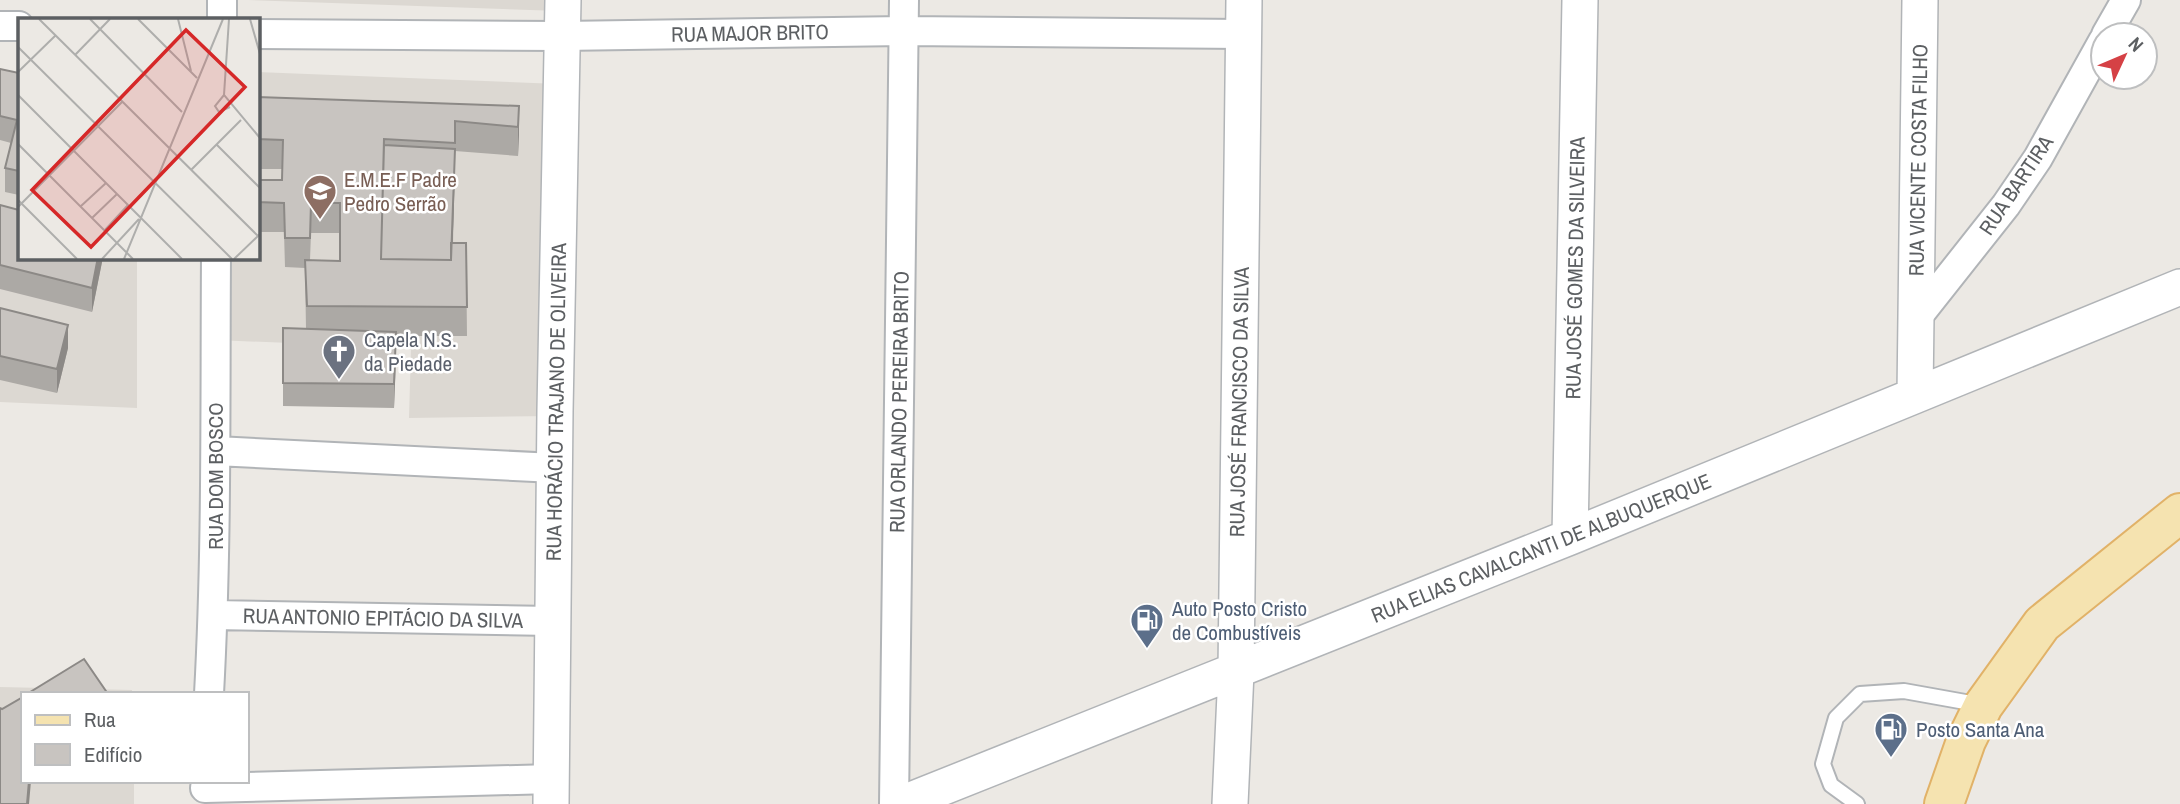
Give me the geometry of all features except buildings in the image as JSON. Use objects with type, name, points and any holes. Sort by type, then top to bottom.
[{"type":"main road","points":[[1944,804],[1966,741],[1983,706],[2042,624],[2180,513]]},
{"type":"street","points":[[222,0],[222,18]]},
{"type":"street","name":"RUA HORÁCIO TRAJANO DE OLIVEIRA","points":[[551,792],[563,0]]},
{"type":"street","name":"RUA ORLANDO PEREIRA BRITO","points":[[894,804],[904,0]]},
{"type":"street","name":"RUA JOSÉ FRANCISCO DA SILVA","points":[[1230,804],[1236,671],[1244,0]]},
{"type":"street","name":"RUA JOSÉ GOMES DA SILVEIRA","points":[[1570,537],[1580,0]]},
{"type":"street","name":"RUA VICENTE COSTA FILHO","points":[[1915,395],[1920,0]]},
{"type":"street","points":[[2114,21],[2126,0]]},
{"type":"street","points":[[0,26],[18,26]]},
{"type":"street","name":"RUA MAJOR BRITO","points":[[259,34],[562,36],[904,31],[1243,34]]},
{"type":"street","name":"RUA BARTIRA","points":[[1915,320],[2038,158],[2089,66]]},
{"type":"street","name":"RUA DOM BOSCO","points":[[209,692],[216,451],[216,259]]},
{"type":"street","name":"RUA ELIAS CAVALCANTI DE ALBUQUERQUE","points":[[901,804],[1570,537],[2180,287]]},
{"type":"street","points":[[216,451],[555,468]]},
{"type":"street","name":"RUA ANTONIO EPITÁCIO DA SILVA","points":[[213,615],[552,621]]},
{"type":"street","points":[[205,791],[551,792]]},
{"type":"lane","points":[[1857,804],[1831,785],[1823,764],[1836,718],[1860,694],[1903,691],[1983,706]]},
{"type":"shaded area","points":[[248,0],[560,0],[560,11]]},
{"type":"shaded area","points":[[259,72],[559,84],[552,416],[409,418],[411,348],[215,340],[217,259],[259,259]]},
{"type":"shaded area","points":[[0,82],[18,82],[18,259],[137,259],[137,408],[0,402]]},
{"type":"shaded area","points":[[0,687],[132,690],[21,692],[21,783],[134,783],[134,804],[0,804]]},
{"type":"place","name":"E.M.E.F Padre Pedro Serrão","points":[[320,221]]},
{"type":"place","name":"Capela N.S. da Piedade","points":[[339,381]]},
{"type":"place","name":"Auto Posto Cristo de Combustíveis","points":[[1147,650]]},
{"type":"place","name":"Posto Santa Ana","points":[[1891,759]]}]
